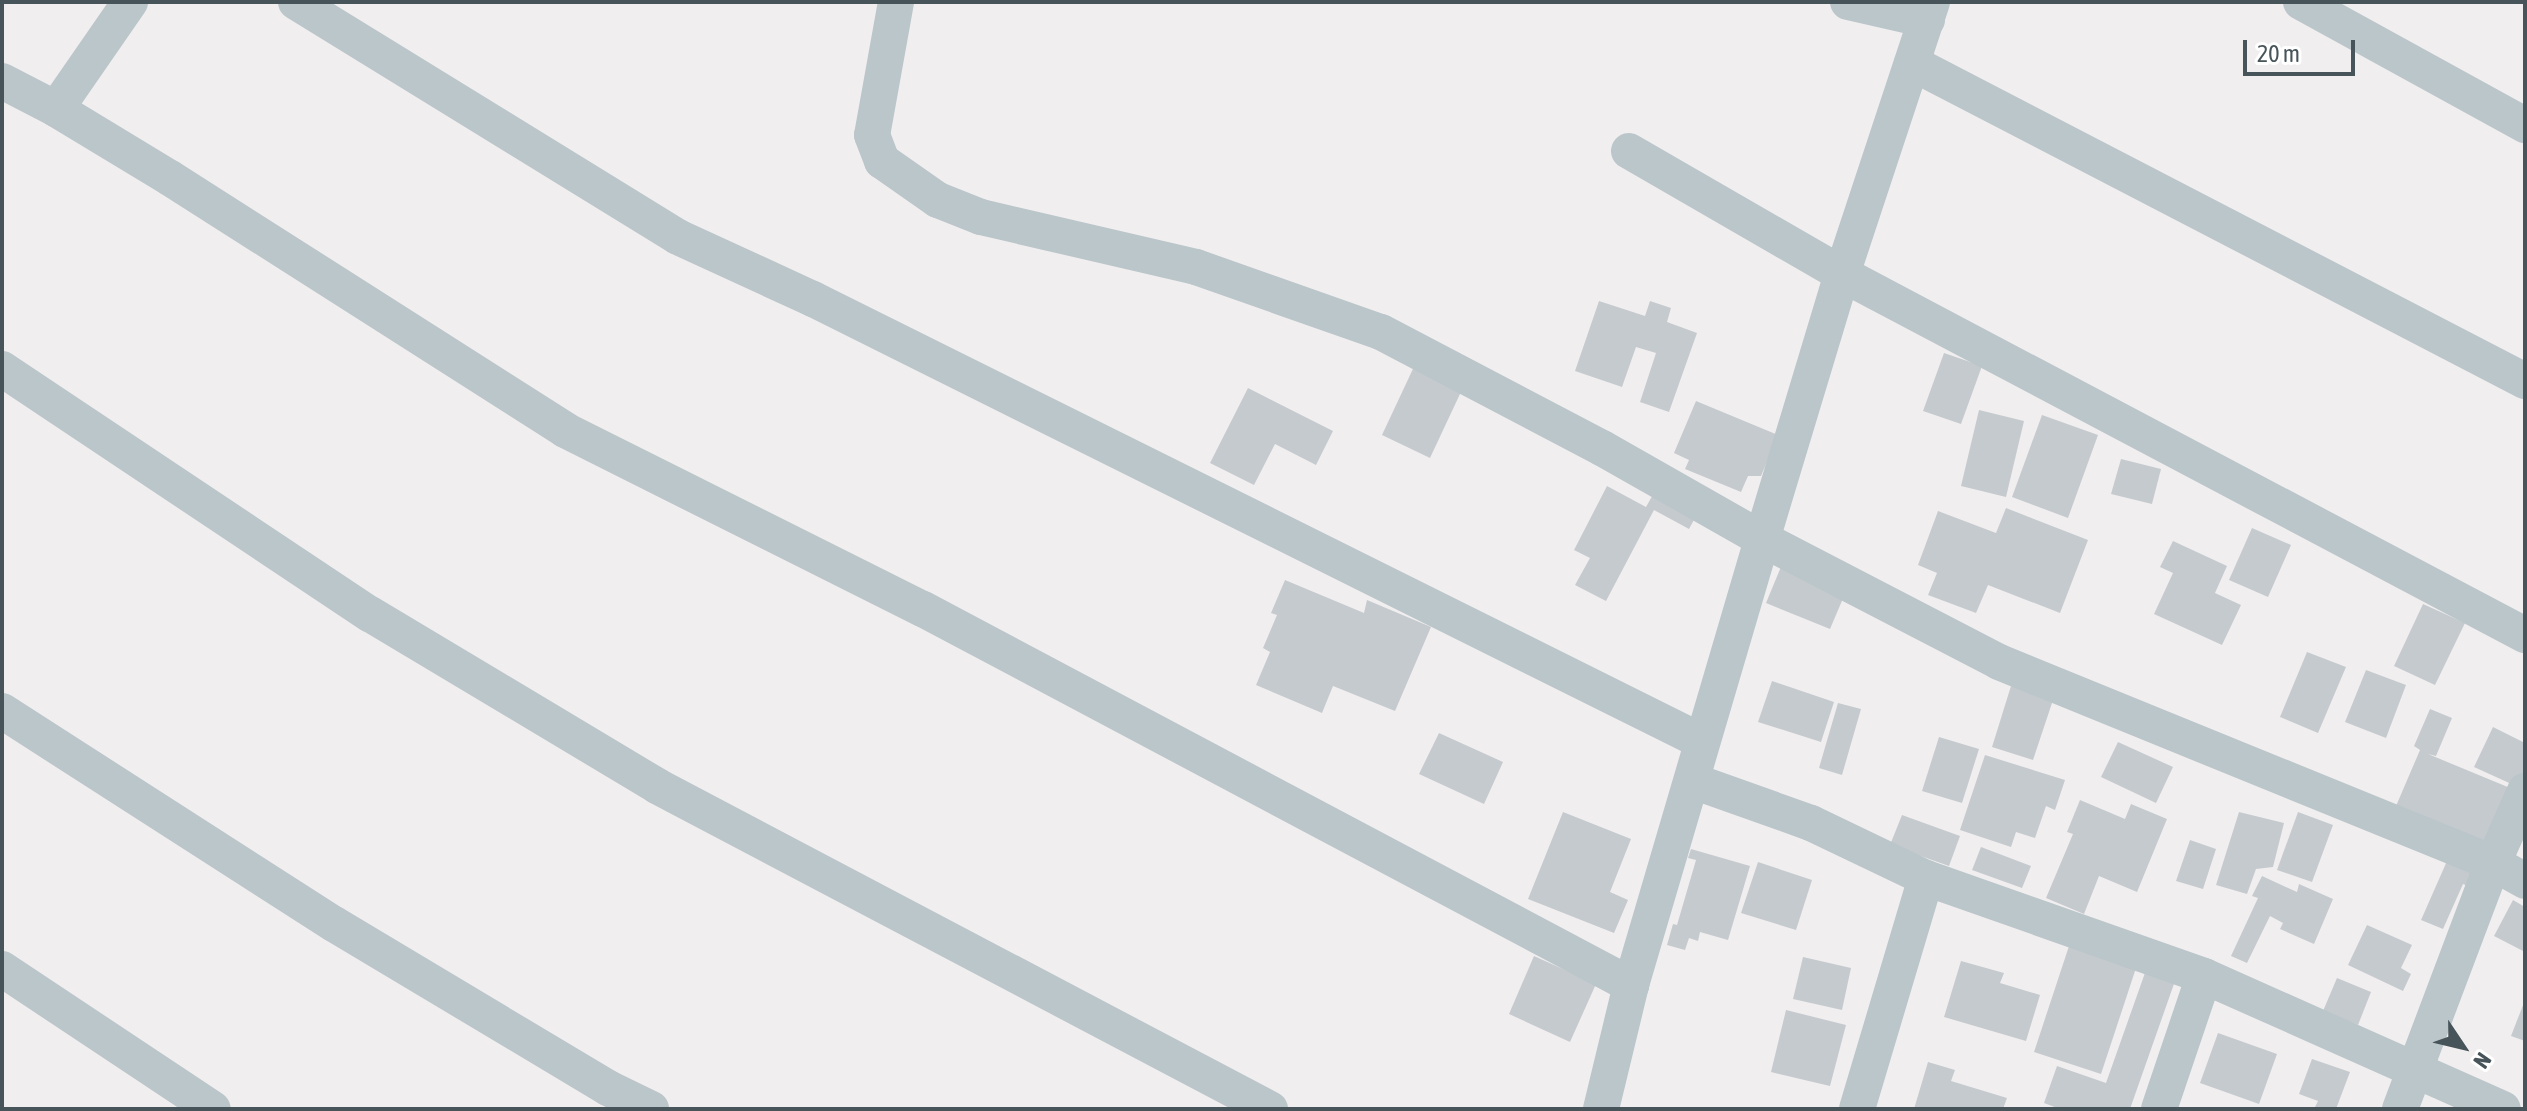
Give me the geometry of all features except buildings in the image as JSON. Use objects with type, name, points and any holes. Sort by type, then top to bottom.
[{"type":"street","points":[[56,109],[130,2]]},
{"type":"street","points":[[296,2],[678,237],[813,299],[1701,741]]},
{"type":"street","points":[[896,2],[872,135],[882,161],[938,200],[981,217],[1196,267],[1381,332],[1602,448],[1762,539],[1999,662],[2493,863],[2525,881]]},
{"type":"street","points":[[1601,1109],[1631,985],[1693,781],[1701,741],[1842,274],[1930,11],[1848,2]]},
{"type":"street","points":[[2301,2],[2525,125]]},
{"type":"street","points":[[1912,63],[2525,381]]},
{"type":"street","points":[[2,81],[56,109],[565,430],[923,609],[1631,985]]},
{"type":"street","points":[[1629,151],[1842,274],[2525,635]]},
{"type":"street","points":[[2,369],[370,614],[657,786],[1270,1109]]},
{"type":"street","points":[[2,711],[334,924],[608,1088],[651,1109]]},
{"type":"street","points":[[1693,781],[1811,823],[1926,878],[2204,976],[2503,1109]]},
{"type":"street","points":[[2400,1109],[2493,863],[2525,791]]},
{"type":"street","points":[[1857,1109],[1926,878]]},
{"type":"street","points":[[2,969],[213,1109]]},
{"type":"street","points":[[2159,1109],[2204,976]]}]
